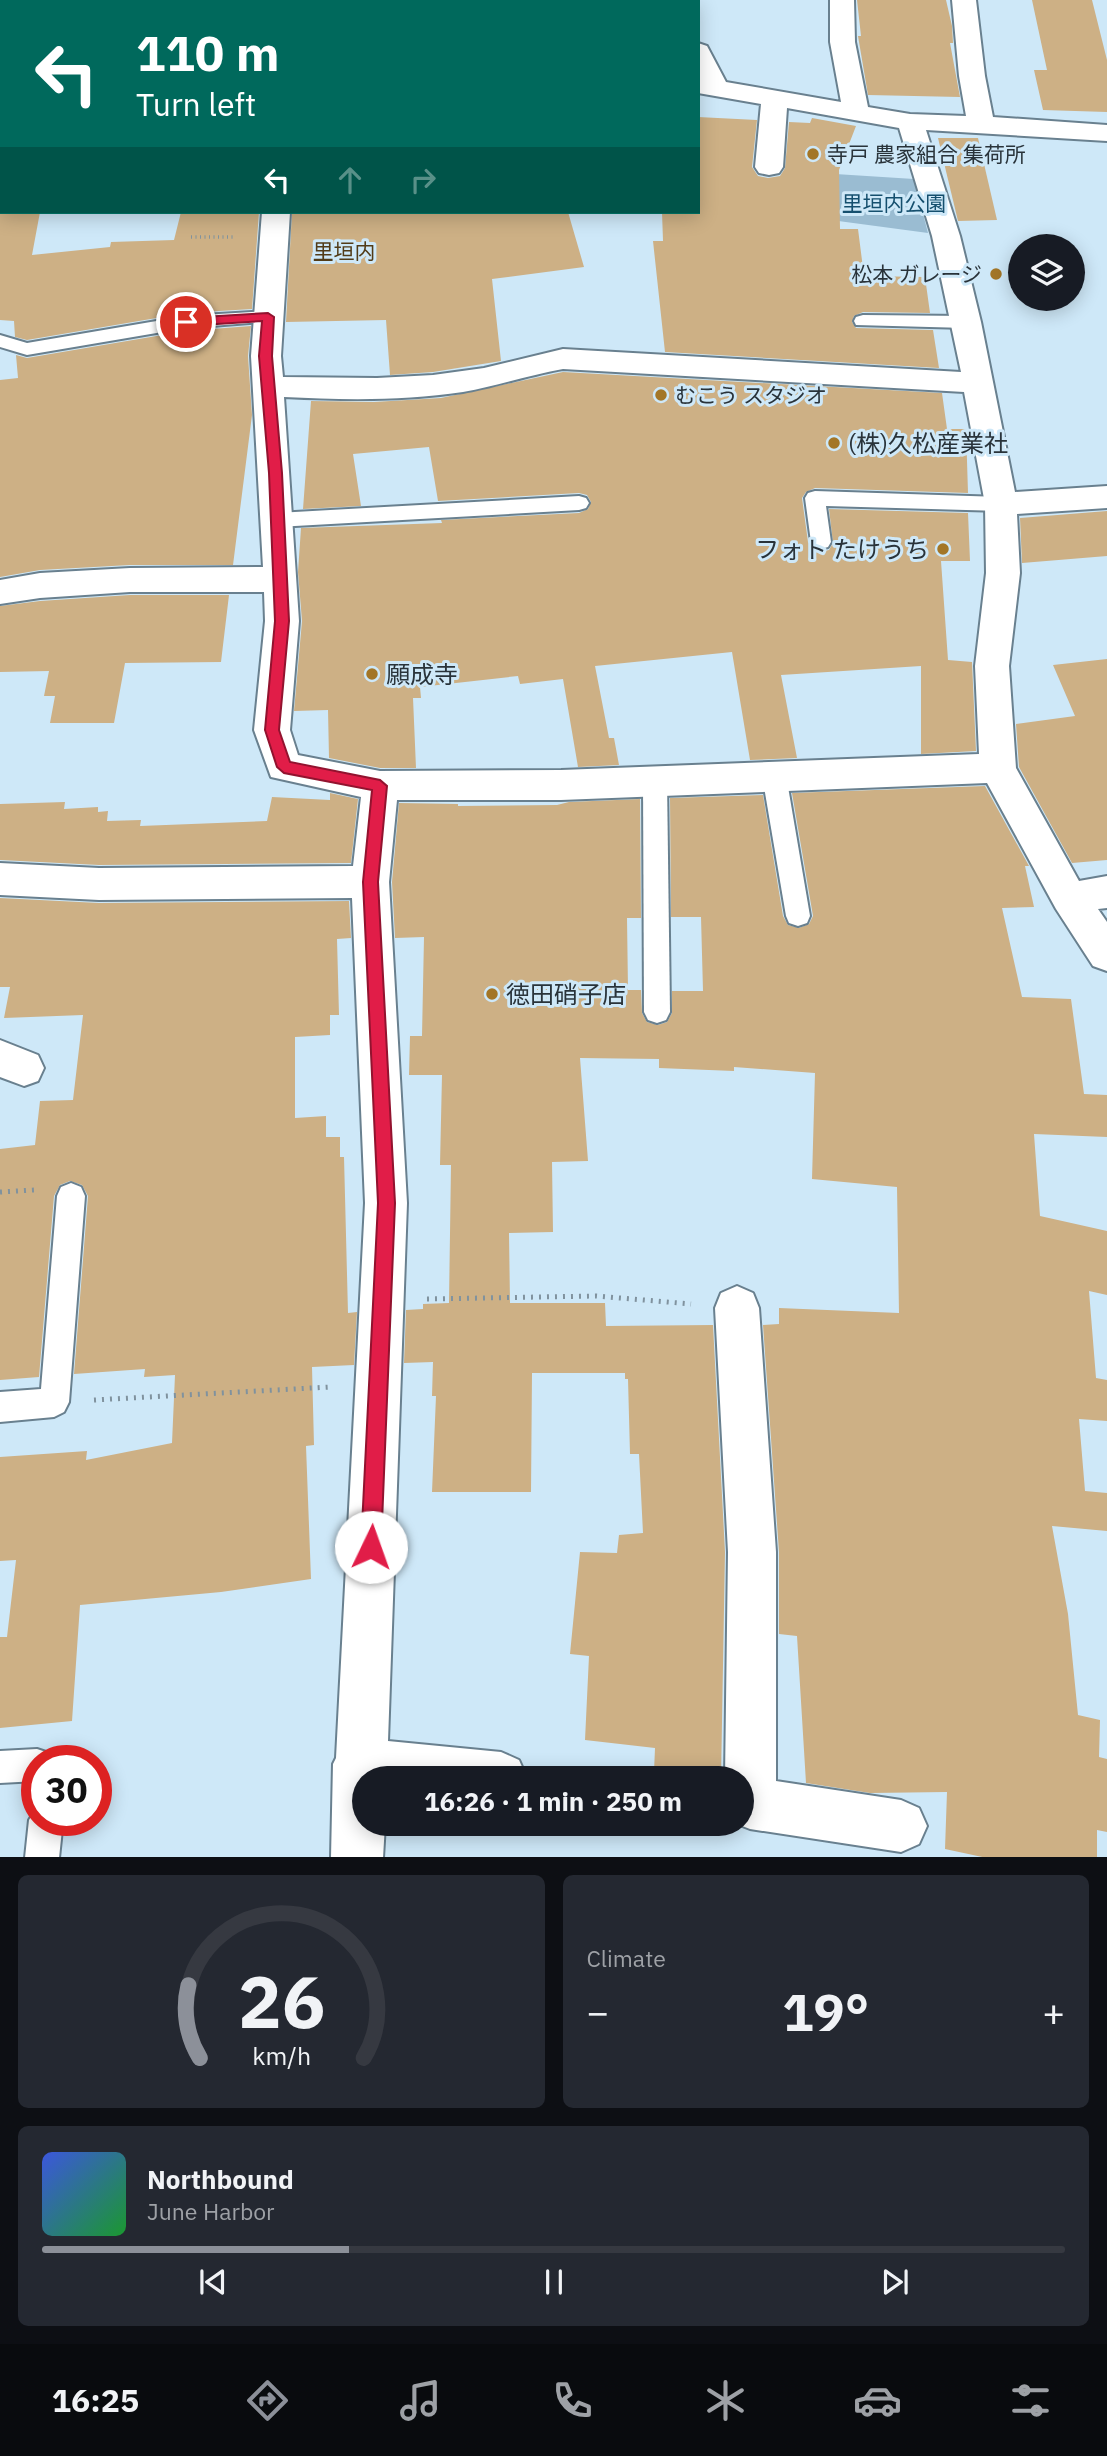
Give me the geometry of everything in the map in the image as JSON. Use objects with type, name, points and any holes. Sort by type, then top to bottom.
[{"type":"street","points":[[842,0],[840,13],[844,46],[856,112]]},
{"type":"street","points":[[964,0],[972,76],[981,124]]},
{"type":"street","points":[[700,59],[707,86],[910,122],[1107,133]]},
{"type":"street","points":[[769,167],[775,98]]},
{"type":"street","points":[[910,122],[946,236],[966,323],[1001,504],[1003,573],[992,666],[998,769],[1069,898],[1107,954]]},
{"type":"street","points":[[276,214],[266,356],[282,621],[272,730],[284,767],[380,786],[561,785],[774,775],[998,769]]},
{"type":"street","points":[[268,386],[320,389],[426,384],[484,378],[535,363],[563,359],[976,383]]},
{"type":"street","points":[[1001,504],[1107,497]]},
{"type":"street","points":[[0,592],[16,587],[128,580],[281,580]]},
{"type":"street","points":[[357,1857],[359,1764],[380,1385],[386,1203],[370,882],[380,786]]},
{"type":"street","points":[[0,879],[99,884],[370,882]]},
{"type":"street","points":[[1069,898],[1107,892]]},
{"type":"street","points":[[737,1308],[752,1552],[747,1766]]},
{"type":"street","points":[[359,1764],[379,1766]]},
{"type":"street","points":[[754,1803],[901,1826]]},
{"type":"lane","points":[[0,341],[27,349],[186,322],[268,317]]},
{"type":"lane","points":[[863,321],[966,323]]},
{"type":"lane","points":[[821,542],[815,498],[1001,504]]},
{"type":"lane","points":[[277,520],[579,503]]},
{"type":"lane","points":[[774,775],[797,916]]},
{"type":"lane","points":[[655,780],[657,1012]]},
{"type":"lane","points":[[0,1407],[54,1402],[71,1196]]},
{"type":"lane","points":[[0,1767],[21,1766]]},
{"type":"lane","points":[[42,1857],[44,1836]]},
{"type":"path","points":[[381,1300],[596,1296],[737,1308]]},
{"type":"path","points":[[54,1402],[380,1385]]},
{"type":"green space","name":"里垣内公園","points":[[788,171],[914,179],[928,233],[786,214]]},
{"type":"building","points":[[857,0],[946,0],[952,26],[953,43],[950,43],[960,97],[868,95],[858,36],[861,36]]},
{"type":"building","points":[[1032,0],[1092,0],[1107,60],[1107,112],[1043,110],[1034,70],[1047,70]]},
{"type":"building","points":[[700,117],[757,120],[752,167],[758,176],[768,178],[780,176],[785,168],[789,122],[810,123],[812,118],[856,126],[839,170],[840,229],[858,229],[864,276],[925,277],[930,313],[863,312],[854,316],[852,322],[856,328],[933,330],[939,368],[665,352],[653,241],[663,241],[662,214],[700,214]]},
{"type":"building","points":[[938,138],[978,138],[997,220],[958,221]]},
{"type":"building","points":[[0,214],[40,214],[32,255],[110,247],[111,242],[174,240],[180,214],[259,214],[252,309],[186,313],[27,340],[15,337],[14,321],[0,320]]},
{"type":"building","points":[[292,214],[569,214],[584,267],[492,279],[501,361],[433,372],[390,375],[386,320],[286,322]]},
{"type":"building","points":[[251,326],[248,356],[252,415],[233,565],[130,565],[40,570],[0,577],[0,380],[18,378],[16,355],[27,358],[186,331]]},
{"type":"building","points":[[563,372],[942,393],[947,429],[966,429],[968,493],[815,488],[806,492],[802,498],[808,542],[820,552],[829,550],[833,543],[829,509],[968,513],[970,561],[941,561],[948,660],[972,662],[976,751],[921,754],[921,666],[781,675],[797,758],[750,760],[732,652],[595,666],[609,738],[614,738],[619,765],[578,767],[563,679],[520,684],[518,676],[420,687],[421,698],[413,698],[416,768],[380,768],[329,758],[328,710],[294,711],[302,621],[298,572],[301,528],[442,523],[441,520],[579,513],[588,509],[591,502],[587,495],[579,493],[438,501],[429,447],[353,454],[361,506],[303,509],[311,401],[374,402],[441,398]]},
{"type":"building","points":[[1107,511],[1107,556],[1022,563],[1020,518]]},
{"type":"building","points":[[130,595],[229,595],[221,662],[125,663],[114,723],[50,723],[55,696],[44,696],[49,671],[0,672],[0,606]]},
{"type":"building","points":[[1107,659],[1107,860],[1072,863],[1019,767],[1016,724],[1075,716],[1053,665]]},
{"type":"building","points":[[985,786],[1029,866],[1025,866],[1034,907],[1002,908],[1022,997],[1071,999],[1084,1094],[1107,1095],[1107,1137],[1034,1134],[1040,1216],[1107,1231],[1107,1295],[1089,1291],[1096,1378],[1107,1380],[1107,1421],[1079,1419],[1085,1491],[1107,1493],[1107,1531],[1052,1526],[1068,1614],[1078,1715],[1100,1720],[1099,1757],[1107,1759],[1107,1832],[1097,1830],[1097,1857],[982,1857],[945,1849],[947,1792],[870,1793],[806,1783],[797,1636],[779,1634],[779,1552],[763,1325],[779,1324],[779,1308],[899,1313],[897,1187],[812,1179],[815,1073],[734,1067],[734,1071],[659,1068],[659,1059],[580,1058],[588,1161],[552,1162],[553,1232],[509,1233],[510,1303],[605,1303],[606,1326],[713,1325],[725,1552],[721,1766],[654,1766],[655,1748],[585,1740],[589,1656],[570,1654],[580,1552],[617,1553],[619,1535],[643,1533],[639,1454],[630,1454],[628,1379],[625,1379],[625,1373],[532,1373],[531,1492],[432,1492],[436,1396],[432,1396],[433,1362],[404,1363],[406,1310],[423,1309],[423,1304],[449,1303],[451,1165],[440,1165],[442,1075],[409,1075],[410,1036],[422,1036],[424,937],[395,938],[392,882],[399,803],[458,806],[557,805],[569,802],[640,799],[641,918],[627,918],[628,990],[641,990],[642,1013],[647,1022],[658,1025],[667,1022],[672,1013],[672,991],[703,991],[701,917],[671,917],[670,798],[763,795],[783,916],[788,925],[799,928],[809,924],[813,916],[792,793]]},
{"type":"building","points":[[330,793],[358,799],[351,863],[99,865],[0,860],[0,804],[65,802],[64,809],[98,807],[98,812],[108,811],[107,821],[141,820],[140,826],[267,821],[272,797],[330,800]]},
{"type":"building","points":[[0,898],[99,903],[349,901],[351,938],[337,939],[339,1015],[330,1015],[330,1035],[295,1037],[295,1118],[326,1116],[326,1137],[340,1137],[340,1157],[344,1157],[348,1313],[357,1312],[354,1365],[312,1367],[314,1445],[306,1446],[311,1579],[221,1592],[80,1605],[72,1721],[0,1728],[0,1637],[7,1637],[16,1560],[0,1561],[0,1457],[87,1451],[86,1460],[172,1443],[175,1375],[144,1377],[145,1369],[74,1374],[88,1196],[82,1185],[70,1181],[60,1185],[54,1196],[39,1377],[0,1380],[0,1149],[35,1145],[40,1101],[73,1100],[83,1015],[4,1018],[10,987],[0,987]]},
{"type":"place","name":"寺戸 農家組合 集荷所","points":[[813,154]]},
{"type":"place","name":"松本 ガレージ","points":[[996,274]]},
{"type":"place","name":"むこう スタジオ","points":[[661,395]]},
{"type":"place","name":"(株)久松産業社","points":[[834,443]]},
{"type":"place","name":"フォト たけうち","points":[[943,549]]},
{"type":"place","name":"願成寺","points":[[372,674]]},
{"type":"place","name":"徳田硝子店","points":[[492,994]]},
{"type":"district","name":"里垣内","points":[[344,251]]},
{"type":"route","points":[[186,322],[268,317],[266,356],[282,621],[272,730],[284,767],[380,786],[370,882],[386,1203],[371,1547]]}]
